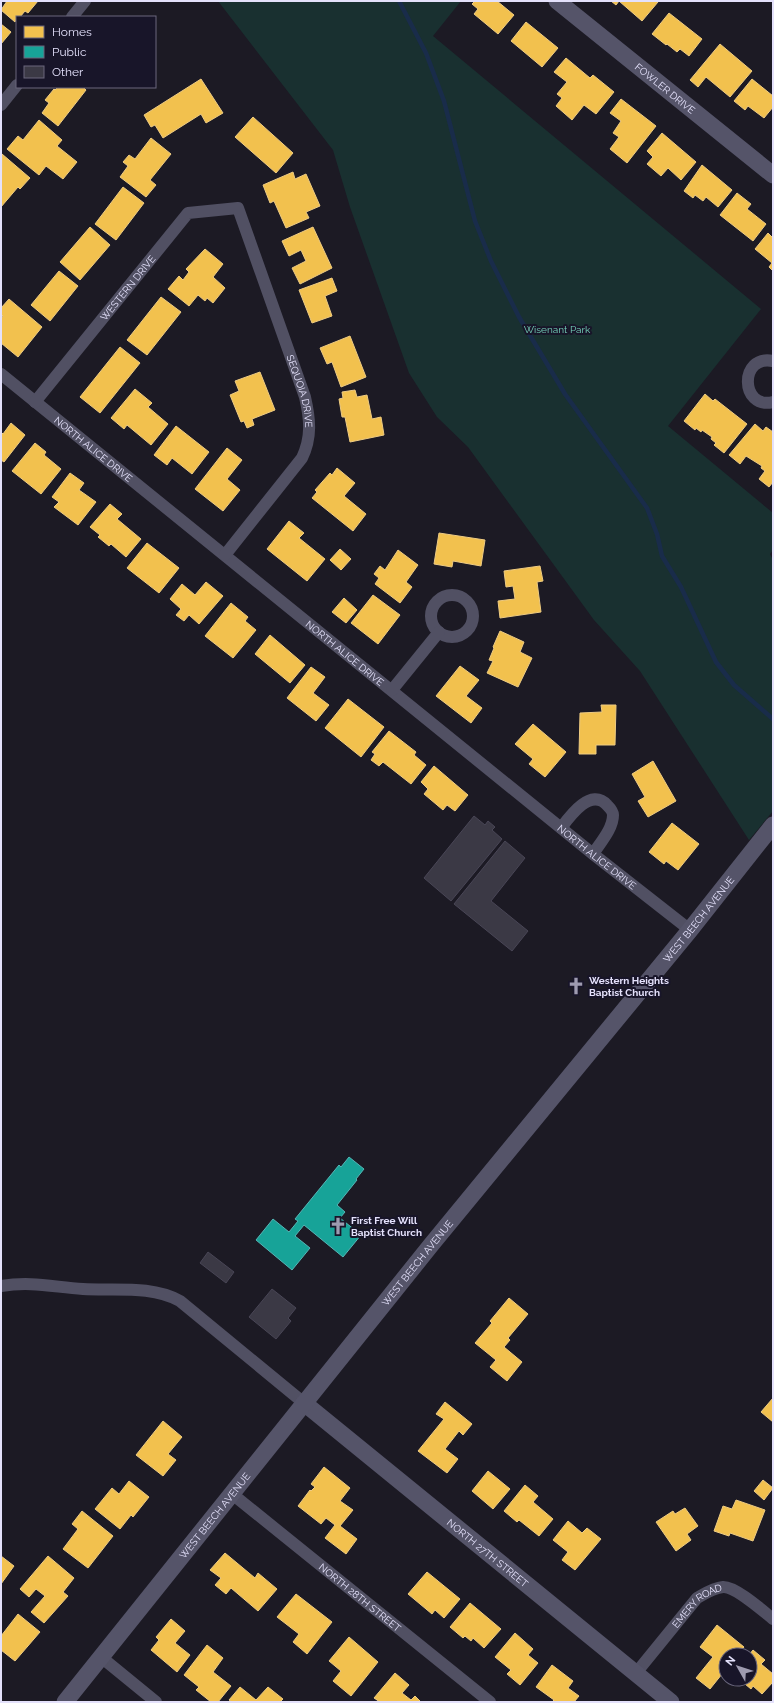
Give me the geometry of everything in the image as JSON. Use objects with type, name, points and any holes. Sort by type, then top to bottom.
[{"type":"main road","name":"FOWLER DRIVE","points":[[557,1],[773,176]]},
{"type":"main road","name":"WEST BEECH AVENUE","points":[[65,1702],[467,1200],[690,930],[773,825]]},
{"type":"main road","name":"NORTH 27TH STREET","points":[[304,1403],[671,1702]]},
{"type":"street","points":[[73,16],[85,1]]},
{"type":"street","points":[[1,105],[16,86]]},
{"type":"street","name":"WESTERN DRIVE","points":[[35,402],[188,213],[238,208]]},
{"type":"street","name":"SEQUOIA DRIVE","points":[[225,555],[302,458],[308,446],[310,432],[309,414],[305,397],[238,208]]},
{"type":"street","points":[[773,361],[763,361],[757,364],[748,374],[747,381],[751,394],[756,399],[763,402],[773,402]]},
{"type":"street","name":"NORTH ALICE DRIVE","points":[[1,374],[593,854],[690,930]]},
{"type":"street","points":[[392,690],[439,632]]},
{"type":"street","points":[[561,828],[571,814],[589,801],[597,799],[605,802],[611,809],[613,815],[610,827],[593,854]]},
{"type":"street","points":[[1,1286],[31,1283],[85,1289],[151,1292],[170,1296],[180,1302],[304,1403]]},
{"type":"street","name":"NORTH 28TH STREET","points":[[231,1493],[490,1702]]},
{"type":"street","name":"EMERY ROAD","points":[[636,1673],[697,1598],[710,1590],[725,1587],[745,1597],[773,1619]]},
{"type":"street","points":[[101,1657],[156,1702]]},
{"type":"green space","name":"Wisenant Park","points":[[218,1],[461,1],[433,36],[761,309],[668,426],[773,513],[773,550],[770,554],[773,560],[773,811],[749,840],[640,671],[594,620],[468,447],[437,417],[409,373],[350,207],[333,150]]},
{"type":"building: Homes","points":[[7,1],[38,1],[28,13],[25,11],[21,16],[16,16],[15,22],[1,10]]},
{"type":"building: Homes","points":[[475,1],[497,1],[514,15],[498,34],[474,14],[478,9],[472,4]]},
{"type":"building: Homes","points":[[611,1],[619,1],[616,5]]},
{"type":"building: Homes","points":[[619,1],[657,1],[658,2],[642,21]]},
{"type":"building: Homes","points":[[669,13],[702,39],[689,56],[680,49],[677,52],[652,34]]},
{"type":"building: Homes","points":[[526,22],[558,48],[542,67],[511,41]]},
{"type":"building: Homes","points":[[1,24],[11,32],[1,44]]},
{"type":"building: Homes","points":[[720,44],[752,71],[730,97],[706,77],[698,87],[690,80]]},
{"type":"building: Homes","points":[[566,58],[590,78],[593,75],[614,92],[596,114],[584,105],[572,120],[556,106],[562,98],[557,94],[567,82],[554,72]]},
{"type":"building: Homes","points":[[201,79],[223,113],[206,123],[201,114],[163,138],[155,125],[151,127],[144,115]]},
{"type":"building: Homes","points":[[752,79],[773,96],[773,107],[764,118],[748,106],[745,110],[734,101]]},
{"type":"building: Homes","points":[[57,88],[84,88],[86,90],[58,126],[42,113],[49,103],[45,100],[54,89],[55,90]]},
{"type":"building: Homes","points":[[621,99],[656,126],[627,163],[610,149],[619,137],[613,133],[621,121],[610,113]]},
{"type":"building: Homes","points":[[253,117],[293,153],[276,173],[235,137]]},
{"type":"building: Homes","points":[[39,120],[62,140],[57,146],[77,162],[63,179],[46,166],[39,175],[7,149],[18,136],[23,140]]},
{"type":"building: Homes","points":[[662,133],[696,162],[681,180],[668,168],[661,176],[647,164],[653,157],[647,151]]},
{"type":"building: Homes","points":[[151,138],[171,154],[150,180],[156,185],[146,197],[120,177],[128,166],[123,162],[129,155],[135,159]]},
{"type":"building: Homes","points":[[2,154],[30,178],[20,189],[18,187],[1,207]]},
{"type":"building: Homes","points":[[702,165],[732,190],[718,207],[706,197],[703,201],[695,195],[693,198],[684,191]]},
{"type":"building: Homes","points":[[293,172],[295,179],[306,174],[320,206],[306,212],[309,218],[286,228],[274,201],[270,203],[263,185]]},
{"type":"building: Homes","points":[[123,187],[144,203],[116,240],[95,224]]},
{"type":"building: Homes","points":[[737,193],[751,204],[747,209],[766,224],[753,241],[720,215]]},
{"type":"building: Homes","points":[[90,227],[110,245],[80,280],[60,262]]},
{"type":"building: Homes","points":[[313,227],[332,268],[300,284],[292,268],[306,261],[301,250],[289,256],[282,241]]},
{"type":"building: Homes","points":[[768,233],[773,238],[773,271],[769,267],[772,263],[755,249]]},
{"type":"building: Homes","points":[[205,249],[223,264],[213,277],[225,288],[213,303],[207,298],[205,301],[198,295],[189,306],[168,289],[179,276],[183,280],[189,272],[186,269]]},
{"type":"building: Homes","points":[[59,271],[78,286],[50,321],[31,305]]},
{"type":"building: Homes","points":[[332,278],[337,291],[325,296],[332,316],[312,323],[299,290]]},
{"type":"building: Homes","points":[[161,297],[181,312],[147,355],[127,340]]},
{"type":"building: Homes","points":[[9,299],[42,327],[18,357],[1,343],[1,319],[3,316],[1,314],[1,308]]},
{"type":"building: Homes","points":[[350,336],[366,377],[341,387],[332,362],[327,364],[320,348]]},
{"type":"building: Homes","points":[[120,347],[140,363],[100,413],[80,397]]},
{"type":"building: Homes","points":[[260,372],[275,410],[252,419],[254,425],[247,428],[244,421],[241,422],[230,395],[239,391],[235,381]]},
{"type":"building: Homes","points":[[135,389],[152,403],[148,407],[168,424],[151,445],[127,425],[124,429],[111,418]]},
{"type":"building: Homes","points":[[355,390],[357,397],[367,395],[372,419],[381,417],[384,435],[350,442],[345,417],[342,417],[339,399],[343,398],[342,392]]},
{"type":"building: Homes","points":[[705,394],[713,401],[715,399],[747,424],[724,453],[714,445],[716,443],[711,439],[712,437],[702,430],[701,432],[696,428],[695,430],[684,421]]},
{"type":"building: Homes","points":[[11,423],[25,435],[4,462],[1,460],[1,432],[3,434]]},
{"type":"building: Homes","points":[[755,424],[763,431],[766,427],[773,432],[773,482],[769,487],[759,479],[765,471],[761,468],[762,466],[746,456],[740,464],[729,455]]},
{"type":"building: Homes","points":[[176,426],[209,452],[192,474],[172,458],[167,465],[154,455]]},
{"type":"building: Homes","points":[[35,443],[46,452],[44,455],[61,469],[41,494],[12,471]]},
{"type":"building: Homes","points":[[227,448],[242,460],[227,479],[240,490],[223,511],[195,489]]},
{"type":"building: Homes","points":[[337,468],[355,483],[344,496],[366,514],[353,531],[312,498],[317,492],[315,490],[330,473],[332,475]]},
{"type":"building: Homes","points":[[70,473],[84,483],[79,490],[96,502],[78,525],[54,507],[59,502],[52,497]]},
{"type":"building: Homes","points":[[110,504],[122,514],[117,519],[141,539],[126,557],[111,544],[109,546],[98,537],[100,535],[90,527]]},
{"type":"building: Homes","points":[[289,521],[304,533],[299,538],[325,559],[307,581],[267,549]]},
{"type":"building: Homes","points":[[439,533],[485,540],[481,566],[453,561],[452,567],[434,564]]},
{"type":"building: Homes","points":[[147,543],[179,568],[159,593],[127,568]]},
{"type":"building: Homes","points":[[340,549],[351,559],[341,570],[330,560]]},
{"type":"building: Homes","points":[[398,550],[418,565],[406,582],[412,587],[400,603],[375,584],[379,578],[374,574],[380,566],[385,570]]},
{"type":"building: Homes","points":[[540,566],[543,581],[537,582],[541,612],[500,618],[498,601],[515,599],[513,586],[506,587],[504,571]]},
{"type":"building: Homes","points":[[206,582],[223,596],[199,624],[189,615],[184,621],[176,615],[181,609],[170,599],[182,584],[195,595]]},
{"type":"building: Homes","points":[[373,595],[400,615],[378,644],[351,623]]},
{"type":"building: Homes","points":[[344,598],[357,610],[346,623],[332,612]]},
{"type":"building: Homes","points":[[231,603],[248,617],[245,621],[256,630],[233,658],[205,636]]},
{"type":"building: Homes","points":[[500,631],[524,642],[520,652],[532,658],[518,687],[487,673],[493,661],[489,660]]},
{"type":"building: Homes","points":[[270,635],[305,665],[290,683],[255,654]]},
{"type":"building: Homes","points":[[460,666],[479,680],[466,696],[482,708],[471,723],[436,696]]},
{"type":"building: Homes","points":[[311,667],[325,677],[313,693],[329,705],[316,721],[287,698]]},
{"type":"building: Homes","points":[[348,699],[384,727],[361,757],[325,728]]},
{"type":"building: Homes","points":[[601,705],[616,705],[615,745],[596,745],[596,754],[579,754],[580,713],[602,712]]},
{"type":"building: Homes","points":[[533,724],[566,752],[545,777],[529,764],[533,759],[515,744]]},
{"type":"building: Homes","points":[[389,731],[416,752],[414,755],[426,765],[411,784],[383,762],[379,766],[371,760],[375,754],[372,752]]},
{"type":"building: Homes","points":[[653,761],[676,801],[648,817],[638,801],[645,797],[632,774]]},
{"type":"building: Homes","points":[[434,766],[468,795],[455,811],[447,805],[443,810],[424,794],[428,789],[421,782]]},
{"type":"building: Homes","points":[[672,823],[699,844],[678,870],[666,861],[664,864],[649,852]]},
{"type":"building: Homes","points":[[509,1298],[528,1314],[508,1338],[510,1340],[504,1347],[522,1362],[507,1381],[490,1367],[496,1360],[475,1343],[492,1323],[490,1321]]},
{"type":"building: Homes","points":[[773,1398],[773,1422],[761,1412]]},
{"type":"building: Homes","points":[[445,1402],[472,1424],[463,1435],[459,1431],[445,1449],[458,1459],[447,1473],[418,1451],[444,1419],[436,1414]]},
{"type":"building: Homes","points":[[163,1421],[182,1437],[168,1454],[176,1460],[163,1476],[136,1455]]},
{"type":"building: Homes","points":[[324,1467],[350,1488],[340,1501],[353,1510],[340,1526],[357,1539],[346,1554],[325,1538],[335,1525],[326,1518],[321,1524],[298,1506],[310,1490],[311,1491],[315,1487],[311,1484]]},
{"type":"building: Homes","points":[[488,1471],[510,1489],[493,1509],[472,1491]]},
{"type":"building: Homes","points":[[763,1480],[773,1488],[764,1500],[754,1491]]},
{"type":"building: Homes","points":[[129,1481],[149,1497],[133,1517],[131,1515],[120,1529],[95,1509],[112,1488],[119,1494]]},
{"type":"building: Homes","points":[[525,1485],[538,1496],[533,1502],[553,1519],[539,1536],[519,1520],[517,1522],[504,1511]]},
{"type":"building: Homes","points":[[736,1500],[765,1510],[753,1541],[730,1533],[729,1536],[714,1531],[723,1506],[732,1509]]},
{"type":"building: Homes","points":[[685,1508],[698,1526],[687,1534],[691,1540],[676,1551],[656,1522],[673,1511],[675,1514]]},
{"type":"building: Homes","points":[[82,1511],[113,1536],[88,1568],[63,1549],[78,1529],[72,1524]]},
{"type":"building: Homes","points":[[568,1521],[582,1533],[587,1528],[601,1539],[575,1570],[562,1560],[568,1552],[553,1540]]},
{"type":"building: Homes","points":[[225,1553],[255,1578],[258,1573],[277,1589],[258,1611],[231,1588],[226,1594],[215,1585],[221,1578],[210,1570]]},
{"type":"building: Homes","points":[[1,1556],[14,1566],[1,1584]]},
{"type":"building: Homes","points":[[48,1556],[74,1578],[63,1592],[68,1596],[44,1623],[31,1612],[45,1596],[36,1589],[29,1597],[20,1589]]},
{"type":"building: Homes","points":[[427,1572],[460,1599],[444,1618],[435,1610],[432,1614],[408,1594]]},
{"type":"building: Homes","points":[[296,1594],[332,1622],[307,1654],[293,1642],[299,1634],[277,1617]]},
{"type":"building: Homes","points":[[470,1603],[501,1629],[484,1648],[473,1638],[471,1641],[465,1636],[463,1638],[450,1627]]},
{"type":"building: Homes","points":[[18,1614],[40,1632],[15,1661],[1,1650],[1,1636]]},
{"type":"building: Homes","points":[[171,1619],[185,1631],[175,1643],[190,1655],[177,1672],[151,1650],[159,1640],[156,1637]]},
{"type":"building: Homes","points":[[717,1625],[744,1647],[718,1647],[718,1679],[710,1689],[696,1678],[713,1657],[700,1647]]},
{"type":"building: Homes","points":[[515,1633],[533,1649],[528,1655],[538,1663],[520,1685],[507,1674],[511,1670],[495,1657]]},
{"type":"building: Homes","points":[[349,1637],[378,1662],[351,1696],[333,1681],[341,1671],[329,1661]]},
{"type":"building: Homes","points":[[207,1645],[223,1658],[213,1672],[231,1686],[218,1702],[211,1702],[196,1690],[199,1687],[184,1675]]},
{"type":"building: Homes","points":[[758,1654],[765,1660],[761,1664],[773,1674],[773,1682],[762,1694],[754,1687],[758,1687]]},
{"type":"building: Homes","points":[[552,1665],[573,1681],[568,1688],[579,1696],[574,1702],[552,1702],[554,1700],[536,1687]]},
{"type":"building: Homes","points":[[395,1673],[409,1685],[402,1693],[411,1700],[415,1696],[421,1702],[380,1702],[374,1698]]},
{"type":"building: Homes","points":[[240,1687],[256,1700],[268,1687],[283,1699],[280,1702],[232,1702],[229,1700]]},
{"type":"building: Public","points":[[349,1157],[364,1169],[337,1205],[345,1212],[340,1218],[361,1235],[343,1257],[304,1225],[295,1236],[310,1248],[292,1270],[256,1240],[273,1219],[289,1232],[298,1221],[295,1219],[339,1165],[341,1167]]},
{"type":"building: Other","points":[[474,816],[485,825],[488,821],[495,827],[492,830],[502,839],[451,901],[424,878]]},
{"type":"building: Other","points":[[505,841],[525,858],[491,901],[528,931],[512,951],[454,904]]},
{"type":"building: Other","points":[[208,1252],[234,1272],[226,1283],[200,1263]]},
{"type":"building: Other","points":[[272,1289],[296,1308],[288,1318],[291,1321],[276,1339],[249,1317]]},
{"type":"waterway","points":[[399,1],[426,53],[444,101],[475,221],[491,261],[519,317],[565,394],[647,508],[657,534],[662,556],[681,587],[716,662],[734,685],[773,719]]},
{"type":"place","name":"Western Heights Baptist Church","points":[[576,986]]},
{"type":"place","name":"First Free Will Baptist Church","points":[[338,1226]]}]
